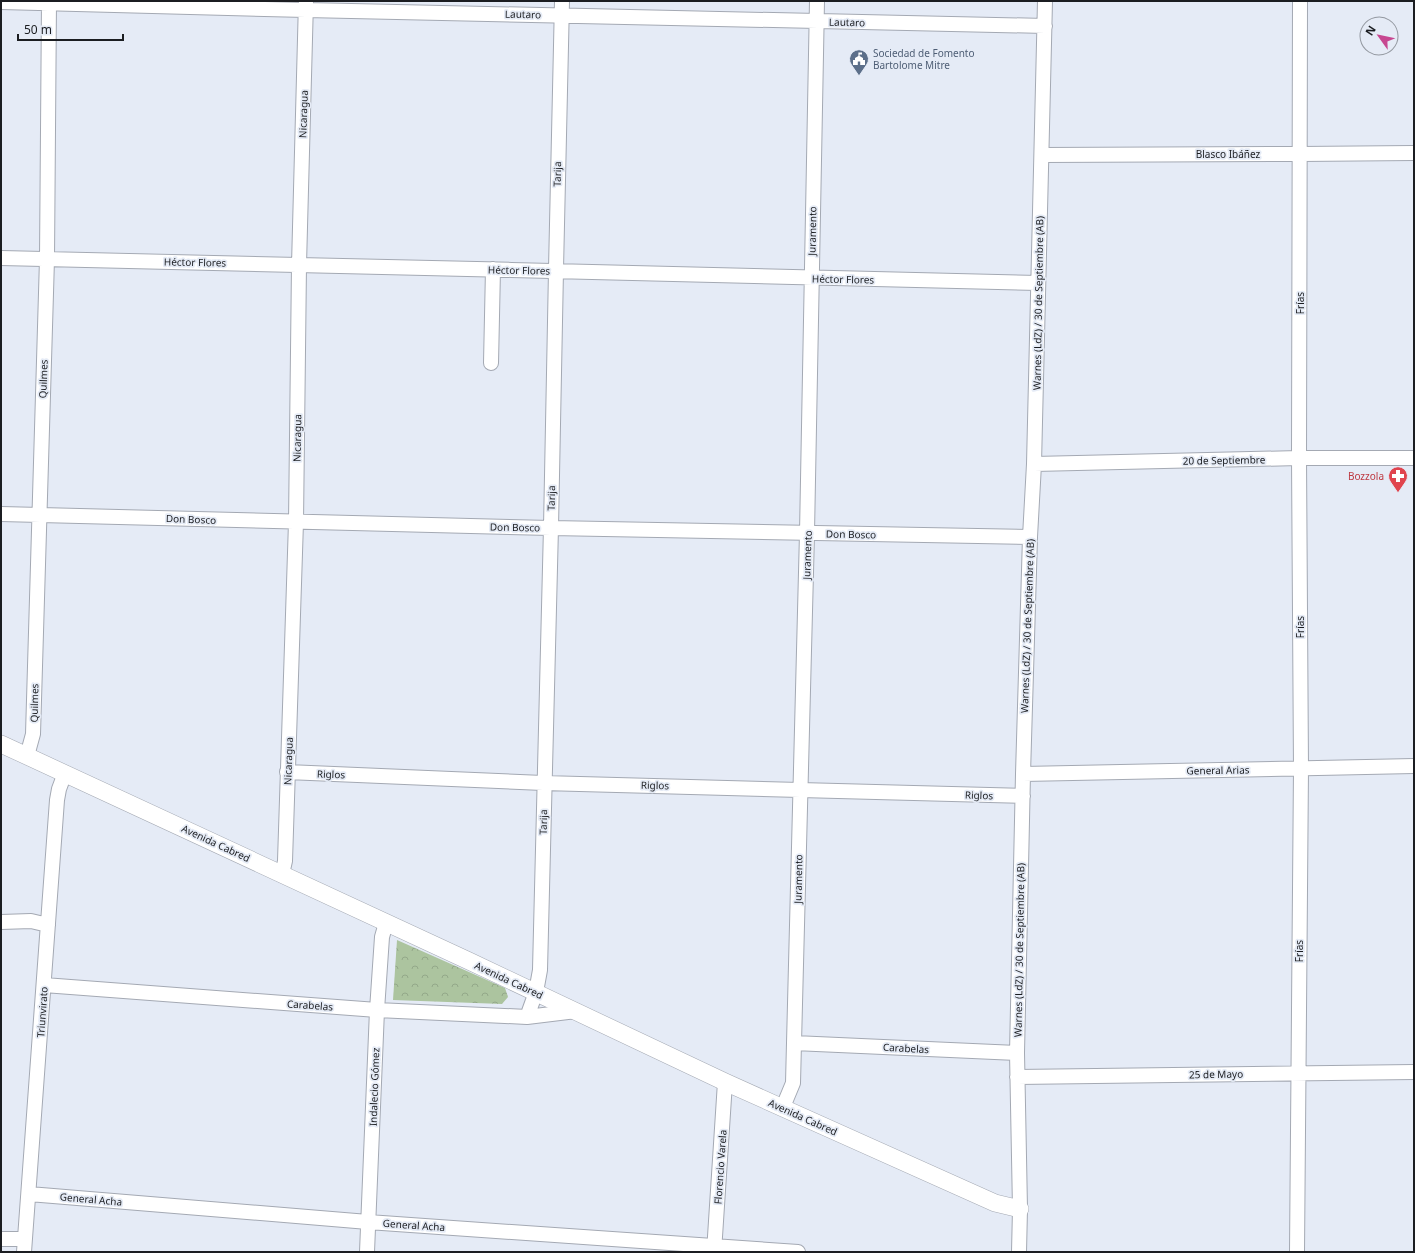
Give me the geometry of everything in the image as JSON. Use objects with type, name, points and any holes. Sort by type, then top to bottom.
[{"type":"street","name":"Tarija","points":[[527,1017],[536,992],[540,970],[562,1]]},
{"type":"street","name":"Juramento","points":[[783,1107],[793,1083],[808,533],[817,1]]},
{"type":"street","name":"Warnes (LdZ) / 30 de Septiembre (AB)","points":[[1019,1252],[1020,1210],[1017,1053],[1023,774],[1030,537],[1034,464],[1045,1]]},
{"type":"street","name":"Frías","points":[[1297,1252],[1301,768],[1299,458],[1300,1]]},
{"type":"street","name":"Lautaro","points":[[1,2],[306,6],[561,15],[1045,26]]},
{"type":"street","name":"Quilmes","points":[[27,756],[33,734],[38,515],[47,259],[49,2]]},
{"type":"street","name":"Nicaragua","points":[[282,874],[285,860],[296,522],[299,265],[306,6]]},
{"type":"street","name":"Blasco Ibáñez","points":[[1042,155],[1414,153]]},
{"type":"street","name":"Héctor Flores","points":[[1,258],[555,270],[1038,283]]},
{"type":"street","points":[[491,363],[493,269]]},
{"type":"street","name":"20 de Septiembre","points":[[1034,464],[1299,458],[1414,458]]},
{"type":"street","name":"Don Bosco","points":[[1,514],[551,528],[1030,537]]},
{"type":"street","name":"Avenida Cabred","points":[[1,744],[536,992],[725,1082],[995,1203],[1020,1210]]},
{"type":"street","name":"General Arias","points":[[1023,774],[1414,766]]},
{"type":"street","name":"Riglos","points":[[287,772],[544,782],[1023,796]]},
{"type":"street","name":"Triunvirato","points":[[25,1245],[57,800],[59,788],[65,773]]},
{"type":"street","points":[[1,922],[31,921],[48,925]]},
{"type":"street","name":"Indalecio Gómez","points":[[367,1252],[377,1010],[382,937],[386,923]]},
{"type":"street","name":"Carabelas","points":[[44,985],[377,1010],[527,1017],[576,1011]]},
{"type":"street","name":"Carabelas","points":[[794,1043],[1017,1053]]},
{"type":"street","name":"25 de Mayo","points":[[1017,1077],[1414,1072]]},
{"type":"street","name":"Florencio Varela","points":[[714,1249],[725,1082]]},
{"type":"street","name":"General Acha","points":[[29,1194],[714,1249],[798,1252]]},
{"type":"street","points":[[1,1239],[25,1245]]},
{"type":"green space","points":[[397,940],[505,988],[508,997],[502,1004],[393,1000]]},
{"type":"place","name":"Sociedad de Fomento Bartolome Mitre","points":[[859,76]]},
{"type":"place","name":"Bozzola","points":[[1398,493]]}]
